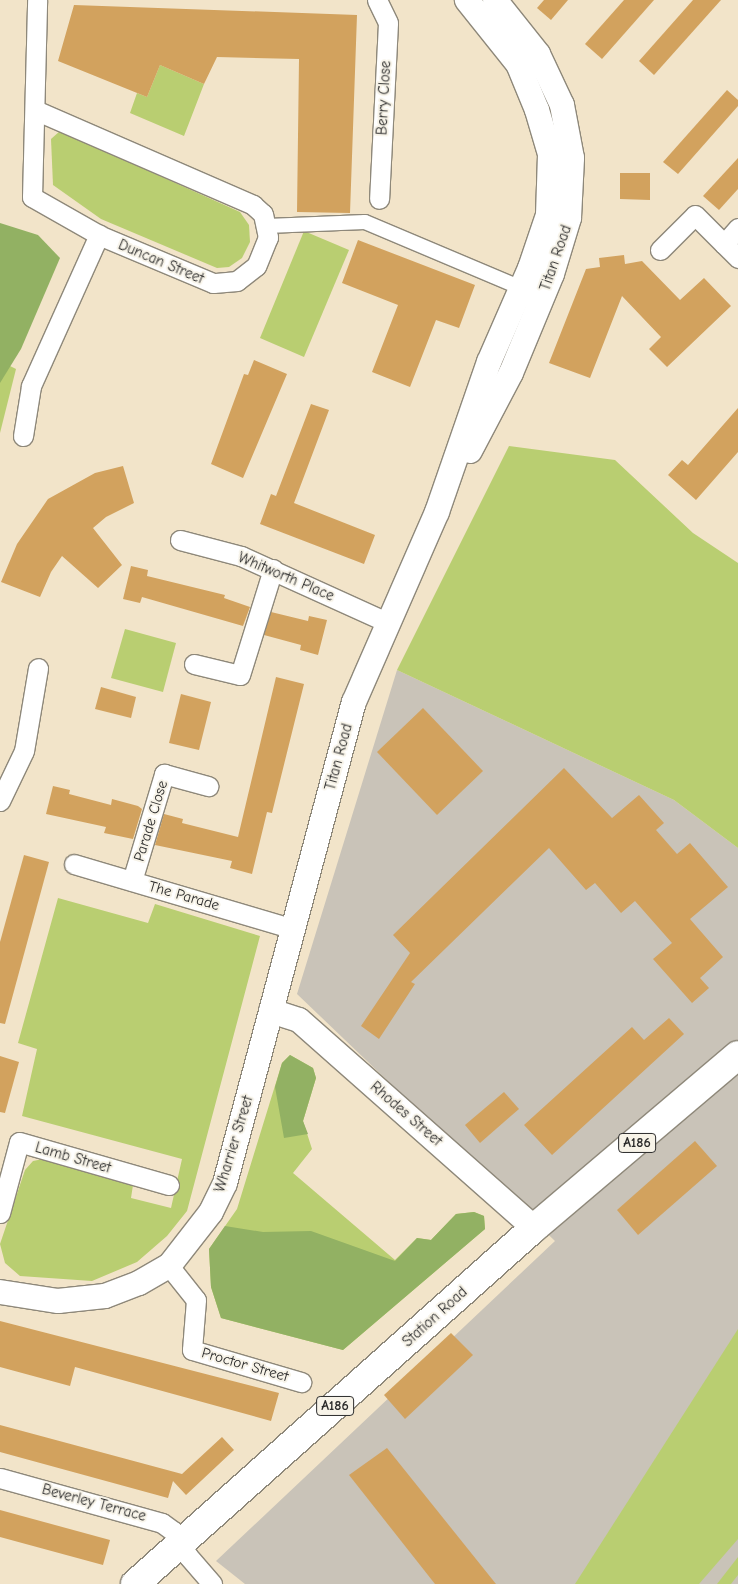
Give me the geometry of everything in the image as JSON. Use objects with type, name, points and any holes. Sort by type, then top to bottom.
[{"type":"main road","name":"Station Road","points":[[135,1584],[227,1504],[534,1228],[738,1055]]},
{"type":"street","name":"Duncan Street","points":[[37,0],[32,197],[99,235],[213,284],[237,281],[256,266],[268,237],[267,226]]},
{"type":"street","name":"Berry Close","points":[[377,0],[388,22],[379,198]]},
{"type":"street","name":"Titan Road","points":[[271,1012],[354,702],[437,512],[489,362],[521,288],[548,215],[550,154],[518,64],[467,0]]},
{"type":"street","name":"Titan Road","points":[[437,512],[512,373],[552,274],[570,218],[572,158],[562,105],[538,54],[495,0]]},
{"type":"street","points":[[35,110],[240,197],[263,214],[267,226],[365,222],[521,288]]},
{"type":"street","points":[[660,250],[695,215],[738,258]]},
{"type":"street","points":[[724,244],[738,228]]},
{"type":"street","points":[[23,436],[31,386],[99,235]]},
{"type":"street","name":"Whitworth Place","points":[[180,540],[240,556],[274,569],[389,623]]},
{"type":"street","points":[[194,664],[240,675],[274,569]]},
{"type":"street","points":[[0,801],[24,751],[38,668]]},
{"type":"street","name":"Parade Close","points":[[132,881],[164,774],[208,786]]},
{"type":"street","name":"The Parade","points":[[74,864],[294,929]]},
{"type":"street","name":"Rhodes Street","points":[[271,1012],[298,1020],[534,1228]]},
{"type":"street","name":"Wharrier Street","points":[[0,1292],[58,1301],[105,1296],[139,1283],[169,1266],[211,1212],[225,1183],[271,1012]]},
{"type":"street","name":"Lamb Street","points":[[0,1213],[19,1142],[169,1185]]},
{"type":"street","name":"Proctor Street","points":[[169,1266],[196,1300],[192,1350],[301,1382]]},
{"type":"street","name":"Beverley Terrace","points":[[0,1478],[152,1519],[167,1526],[212,1584]]},
{"type":"shaded area","points":[[397,670],[674,800],[738,848],[738,1584],[245,1584],[216,1561],[555,1241],[297,994]]},
{"type":"green space","points":[[160,65],[204,84],[184,136],[130,113],[137,93],[147,97]]},
{"type":"green space","points":[[60,131],[240,212],[249,225],[250,242],[242,258],[229,267],[217,268],[101,219],[53,185],[51,139]]},
{"type":"green space","points":[[0,223],[38,235],[60,258],[21,349],[0,383]]},
{"type":"green space","points":[[304,231],[349,250],[304,357],[260,338]]},
{"type":"green space","points":[[0,361],[16,369],[0,433]]},
{"type":"green space","points":[[509,446],[615,460],[693,533],[738,563],[738,848],[674,800],[397,670]]},
{"type":"green space","points":[[125,629],[176,643],[163,692],[111,678]]},
{"type":"green space","points":[[58,898],[148,923],[155,904],[260,936],[187,1211],[167,1236],[137,1262],[92,1281],[20,1276],[5,1263],[0,1244],[25,1170],[33,1161],[43,1159],[133,1185],[131,1198],[171,1208],[182,1159],[22,1116],[37,1049],[18,1043]]},
{"type":"green space","points":[[290,1055],[313,1068],[316,1078],[303,1121],[312,1149],[293,1173],[395,1260],[417,1238],[431,1240],[456,1214],[474,1212],[484,1216],[485,1229],[343,1350],[221,1318],[211,1287],[209,1249],[237,1209],[282,1063]]},
{"type":"green space","points":[[290,1055],[313,1068],[316,1078],[303,1121],[308,1134],[284,1138],[275,1087],[282,1063]]},
{"type":"green space","points":[[474,1212],[484,1216],[485,1229],[343,1350],[221,1318],[211,1287],[209,1249],[225,1226],[263,1232],[311,1231],[395,1261],[417,1238],[431,1240],[456,1214]]},
{"type":"green space","points":[[738,1329],[738,1539],[699,1584],[575,1584]]},
{"type":"green space","points":[[738,1557],[738,1575],[731,1584],[717,1584]]},
{"type":"building","points":[[544,0],[568,0],[551,20],[537,8]]},
{"type":"building","points":[[624,0],[654,0],[602,59],[585,44]]},
{"type":"building","points":[[693,0],[721,0],[654,75],[639,61]]},
{"type":"building","points":[[74,5],[357,15],[350,213],[297,212],[299,59],[217,57],[204,84],[160,65],[147,97],[58,61]]},
{"type":"building","points":[[727,90],[738,100],[738,106],[678,174],[663,162]]},
{"type":"building","points":[[738,158],[738,189],[719,210],[703,196]]},
{"type":"building","points":[[620,173],[650,173],[650,200],[620,199]]},
{"type":"building","points":[[358,240],[475,285],[459,328],[436,320],[410,387],[372,372],[398,305],[342,283]]},
{"type":"building","points":[[624,255],[625,264],[642,261],[680,300],[704,278],[731,306],[667,367],[649,349],[661,337],[622,296],[590,378],[549,363],[586,269],[600,267],[599,258]]},
{"type":"building","points":[[254,360],[287,374],[243,478],[211,464],[244,374],[248,375]]},
{"type":"building","points":[[311,404],[329,410],[294,503],[375,535],[364,564],[260,524],[271,494],[276,496]]},
{"type":"building","points":[[738,408],[738,452],[696,500],[668,475],[682,460],[688,465]]},
{"type":"building","points":[[123,466],[134,503],[106,517],[93,528],[122,565],[98,588],[62,556],[51,572],[40,597],[1,582],[17,544],[48,499],[95,473]]},
{"type":"building","points":[[131,566],[148,570],[147,576],[225,595],[224,598],[250,607],[243,626],[142,597],[140,603],[123,599]]},
{"type":"building","points":[[271,612],[308,621],[309,616],[327,620],[318,655],[300,650],[301,645],[264,635]]},
{"type":"building","points":[[276,677],[304,684],[272,813],[267,812],[252,874],[230,868],[232,861],[155,845],[164,814],[183,819],[182,823],[238,837]]},
{"type":"building","points":[[101,687],[136,697],[131,718],[95,709]]},
{"type":"building","points":[[181,694],[211,702],[199,750],[169,743]]},
{"type":"building","points":[[423,708],[483,771],[437,815],[377,752]]},
{"type":"building","points":[[564,768],[612,818],[639,795],[664,823],[656,830],[677,854],[690,843],[728,887],[690,919],[723,957],[700,978],[709,988],[692,1003],[653,959],[672,943],[635,901],[621,913],[595,883],[586,890],[549,848],[411,982],[415,984],[379,1039],[361,1026],[410,953],[393,935]]},
{"type":"building","points":[[53,786],[70,790],[69,794],[111,805],[112,799],[138,806],[142,809],[133,839],[104,833],[106,827],[46,814]]},
{"type":"building","points":[[24,855],[49,862],[5,1024],[0,1023],[0,942]]},
{"type":"building","points":[[669,1018],[684,1034],[552,1155],[524,1125],[632,1027],[644,1040]]},
{"type":"building","points":[[0,1056],[19,1062],[5,1113],[0,1112]]},
{"type":"building","points":[[504,1092],[519,1109],[480,1143],[465,1125]]},
{"type":"building","points":[[695,1141],[717,1166],[638,1235],[617,1210]]},
{"type":"building","points":[[0,1321],[279,1393],[271,1421],[75,1367],[70,1386],[0,1367]]},
{"type":"building","points":[[451,1333],[473,1355],[405,1419],[384,1395]]},
{"type":"building","points":[[0,1425],[182,1474],[222,1437],[234,1450],[186,1495],[173,1481],[168,1498],[0,1452]]},
{"type":"building","points":[[387,1448],[496,1584],[435,1584],[349,1475]]},
{"type":"building","points":[[0,1510],[110,1540],[103,1565],[0,1537]]}]
